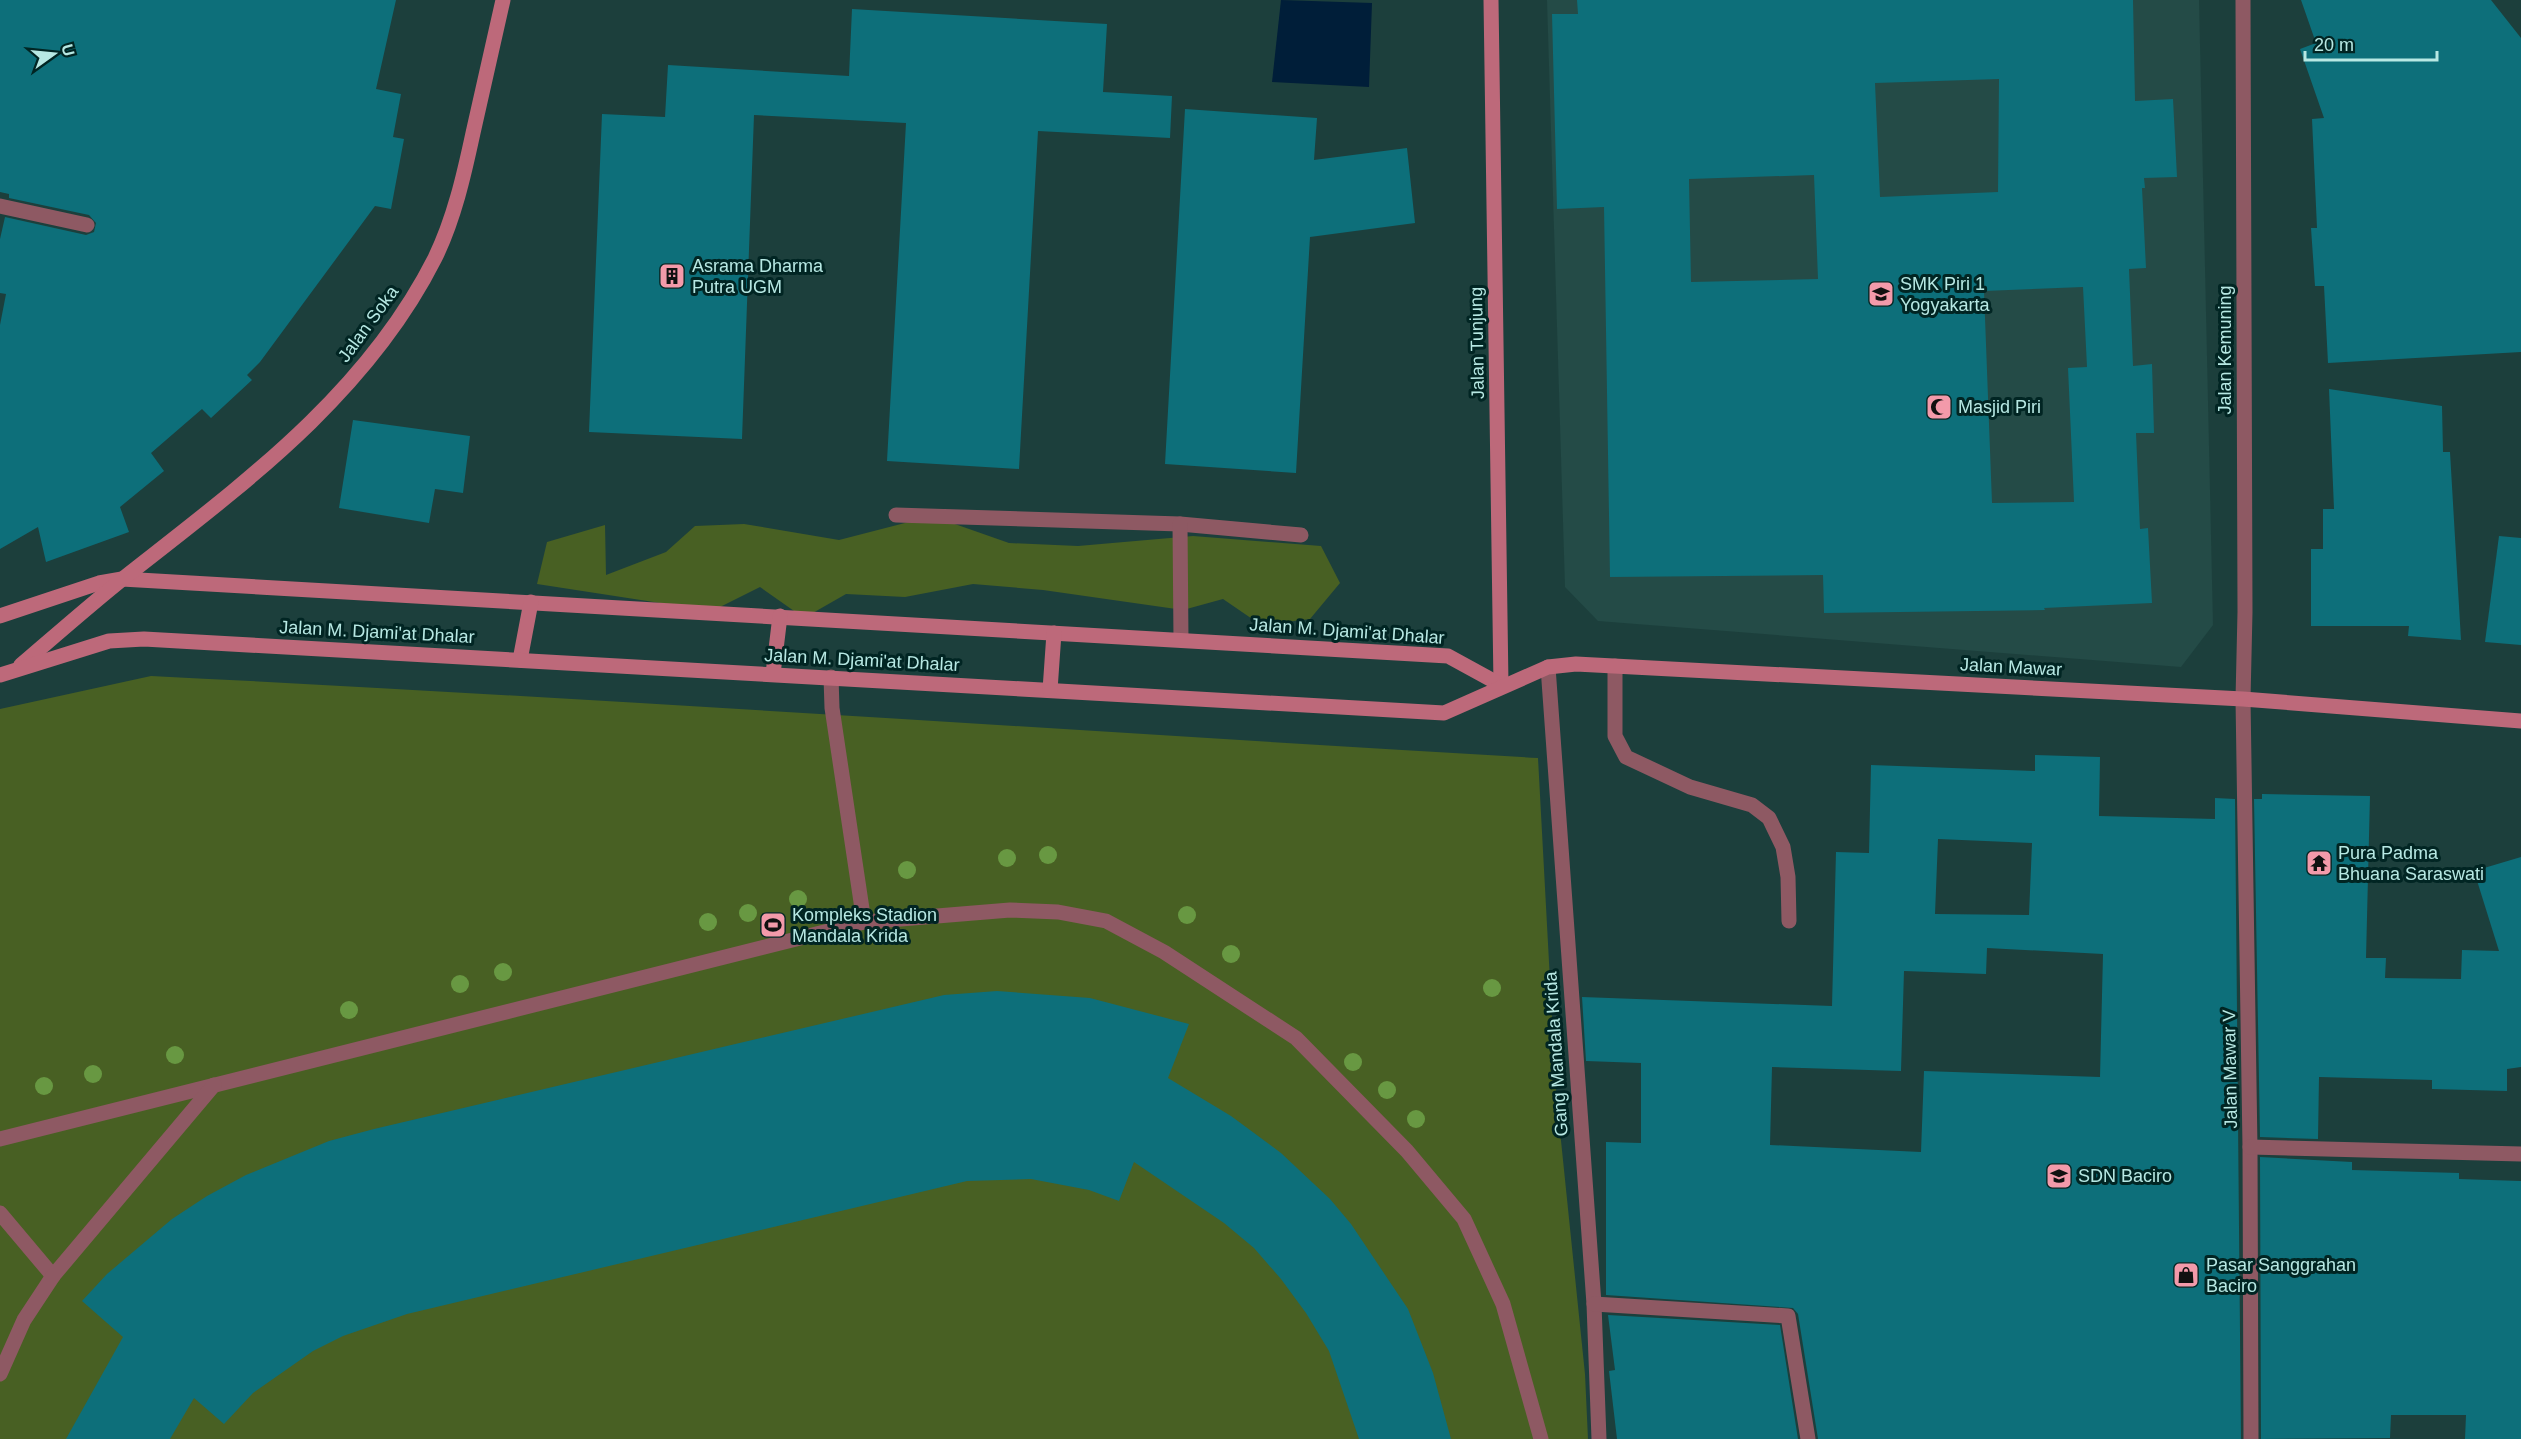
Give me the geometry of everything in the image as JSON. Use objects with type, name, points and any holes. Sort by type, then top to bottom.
[{"type":"street","name":"Jalan Soka","points":[[8,672],[264,467],[340,392],[389,334],[435,257],[452,216],[503,0]]},
{"type":"street","name":"Jalan Tunjung","points":[[1491,0],[1501,685]]},
{"type":"street","name":"Jalan Kemuning","points":[[2243,0],[2245,588],[2243,699]]},
{"type":"street","points":[[0,206],[87,225]]},
{"type":"street","points":[[896,515],[1180,524],[1301,535]]},
{"type":"street","points":[[1180,524],[1181,640]]},
{"type":"street","name":"Jalan M. Djami'at Dhalar","points":[[0,616],[99,583],[122,579],[1448,656],[1501,685]]},
{"type":"street","points":[[520,660],[531,602]]},
{"type":"street","points":[[773,674],[780,616]]},
{"type":"street","points":[[1050,690],[1054,633]]},
{"type":"street","name":"Jalan M. Djami'at Dhalar","points":[[8,672],[92,645],[125,639],[1444,712],[1501,685]]},
{"type":"street","name":"Jalan Mawar","points":[[1501,685],[1548,666],[1576,664],[2243,699],[2521,721]]},
{"type":"street","name":"Gang Mandala Krida","points":[[1548,666],[1594,1304],[1599,1439]]},
{"type":"street","points":[[1615,666],[1615,736],[1626,757],[1690,787],[1752,805],[1769,818],[1785,857],[1788,876],[1789,921]]},
{"type":"street","points":[[831,677],[832,708],[864,922]]},
{"type":"street","name":"Jalan Mawar V","points":[[2243,699],[2250,1147],[2251,1439]]},
{"type":"street","points":[[0,1139],[864,922],[1010,910],[1058,912],[1106,921],[1164,952],[1296,1038],[1407,1150],[1464,1219],[1503,1304],[1541,1439]]},
{"type":"street","points":[[0,1374],[24,1320],[53,1276],[214,1085]]},
{"type":"street","points":[[2250,1147],[2521,1154]]},
{"type":"street","points":[[0,1213],[53,1276]]},
{"type":"street","points":[[1594,1304],[1788,1316],[1808,1439]]},
{"type":"shaded area","name":"SMK Piri 1 Yogyakarta","points":[[1547,0],[2199,0],[2213,625],[2181,667],[1598,621],[1565,587]]},
{"type":"green space","points":[[932,516],[1009,543],[1078,546],[1193,536],[1321,546],[1340,583],[1310,619],[1261,625],[1223,599],[1183,610],[1043,590],[973,584],[905,597],[846,594],[804,618],[760,587],[712,611],[537,584],[547,542],[605,525],[606,575],[666,552],[695,526],[744,524],[839,540]]},
{"type":"green space","name":"Kompleks Stadion Mandala Krida","points":[[151,676],[1538,758],[1556,1092],[1585,1374],[1588,1439],[0,1439],[0,709]]},
{"type":"water","points":[[1281,0],[1372,3],[1369,87],[1272,82]]},
{"type":"building","points":[[0,0],[396,0],[376,89],[401,94],[393,137],[404,139],[391,209],[375,206],[260,362],[247,375],[252,380],[211,418],[202,409],[151,453],[164,471],[120,507],[129,532],[46,562],[38,527],[0,549],[0,325],[6,294],[0,293],[0,239],[5,217],[86,235],[94,232],[96,223],[89,215],[9,198],[9,194],[0,192]]},
{"type":"building","name":"SMK Piri 1 Yogyakarta","points":[[1577,0],[2133,0],[2135,101],[2173,99],[2177,177],[2144,178],[2145,188],[2142,188],[2146,268],[2129,269],[2133,366],[2152,364],[2154,433],[2136,433],[2140,529],[2148,528],[2152,603],[2044,608],[2045,610],[1824,613],[1823,575],[1610,577],[1604,207],[1557,209],[1552,14],[1578,14]],"holes":[[[1999,79],[1998,192],[1880,197],[1875,83]],[[1814,175],[1818,279],[1691,282],[1689,179]],[[2083,287],[2087,367],[2068,368],[2074,502],[1992,503],[1984,291]]]},
{"type":"building","points":[[2301,0],[2491,0],[2521,38],[2521,352],[2328,363],[2324,286],[2315,286],[2311,228],[2317,228],[2312,119],[2324,118],[2300,49],[2316,43]]},
{"type":"building","points":[[852,9],[1107,24],[1103,92],[1172,96],[1170,138],[1038,131],[1019,469],[887,461],[906,123],[754,115],[742,439],[589,432],[602,114],[665,117],[668,65],[849,76]]},
{"type":"building","points":[[1185,109],[1317,118],[1314,160],[1407,148],[1415,223],[1310,237],[1296,473],[1165,464]]},
{"type":"building","points":[[2329,389],[2442,406],[2443,452],[2450,452],[2461,640],[2408,636],[2409,626],[2311,626],[2311,549],[2323,549],[2323,509],[2334,509]]},
{"type":"building","points":[[353,420],[470,436],[463,493],[435,489],[429,523],[339,508]]},
{"type":"building","points":[[2499,536],[2521,538],[2521,645],[2485,642]]},
{"type":"building","points":[[2035,755],[2100,757],[2099,816],[2215,819],[2215,798],[2235,799],[2241,1439],[1818,1439],[1798,1314],[1793,1308],[1606,1295],[1606,1142],[1641,1143],[1641,1063],[1586,1061],[1582,997],[1832,1006],[1836,852],[1869,853],[1871,765],[2035,771]],"holes":[[[1938,839],[2032,843],[2029,915],[1935,914]],[[1987,948],[2103,954],[2100,1077],[1924,1071],[1921,1152],[1770,1145],[1772,1067],[1901,1071],[1904,971],[1986,974]]]},
{"type":"building","points":[[2262,794],[2370,796],[2366,958],[2386,958],[2385,978],[2461,979],[2462,950],[2499,951],[2474,871],[2521,857],[2521,1067],[2507,1069],[2507,1091],[2432,1089],[2432,1080],[2319,1077],[2318,1139],[2260,1137],[2254,799],[2262,799]]},
{"type":"building","points":[[997,991],[1090,998],[1189,1024],[1168,1078],[1231,1116],[1281,1153],[1330,1199],[1351,1224],[1408,1309],[1433,1373],[1451,1439],[1359,1439],[1329,1351],[1306,1313],[1281,1279],[1254,1248],[1224,1223],[1134,1162],[1119,1201],[1089,1190],[1031,1179],[967,1181],[407,1314],[343,1336],[313,1351],[253,1393],[224,1424],[194,1398],[170,1439],[66,1439],[123,1337],[82,1301],[107,1274],[172,1219],[207,1196],[246,1175],[329,1141],[374,1129],[944,995]]},
{"type":"building","points":[[2260,1157],[2352,1162],[2352,1170],[2459,1173],[2459,1179],[2521,1181],[2521,1439],[2465,1439],[2466,1415],[2391,1415],[2390,1438],[2261,1439]]},
{"type":"building","points":[[1608,1315],[1780,1325],[1798,1439],[1617,1439],[1609,1371],[1615,1370]]},
{"type":"place","name":"Asrama Dharma Putra UGM","points":[[672,276]]},
{"type":"place","name":"SMK Piri 1 Yogyakarta","points":[[1881,294]]},
{"type":"place","name":"Masjid Piri","points":[[1939,407]]},
{"type":"place","name":"Pura Padma Bhuana Saraswati","points":[[2319,863]]},
{"type":"place","name":"Kompleks Stadion Mandala Krida","points":[[773,925]]},
{"type":"place","name":"SDN Baciro","points":[[2059,1176]]},
{"type":"place","name":"Pasar Sanggrahan Baciro","points":[[2186,1275]]}]
